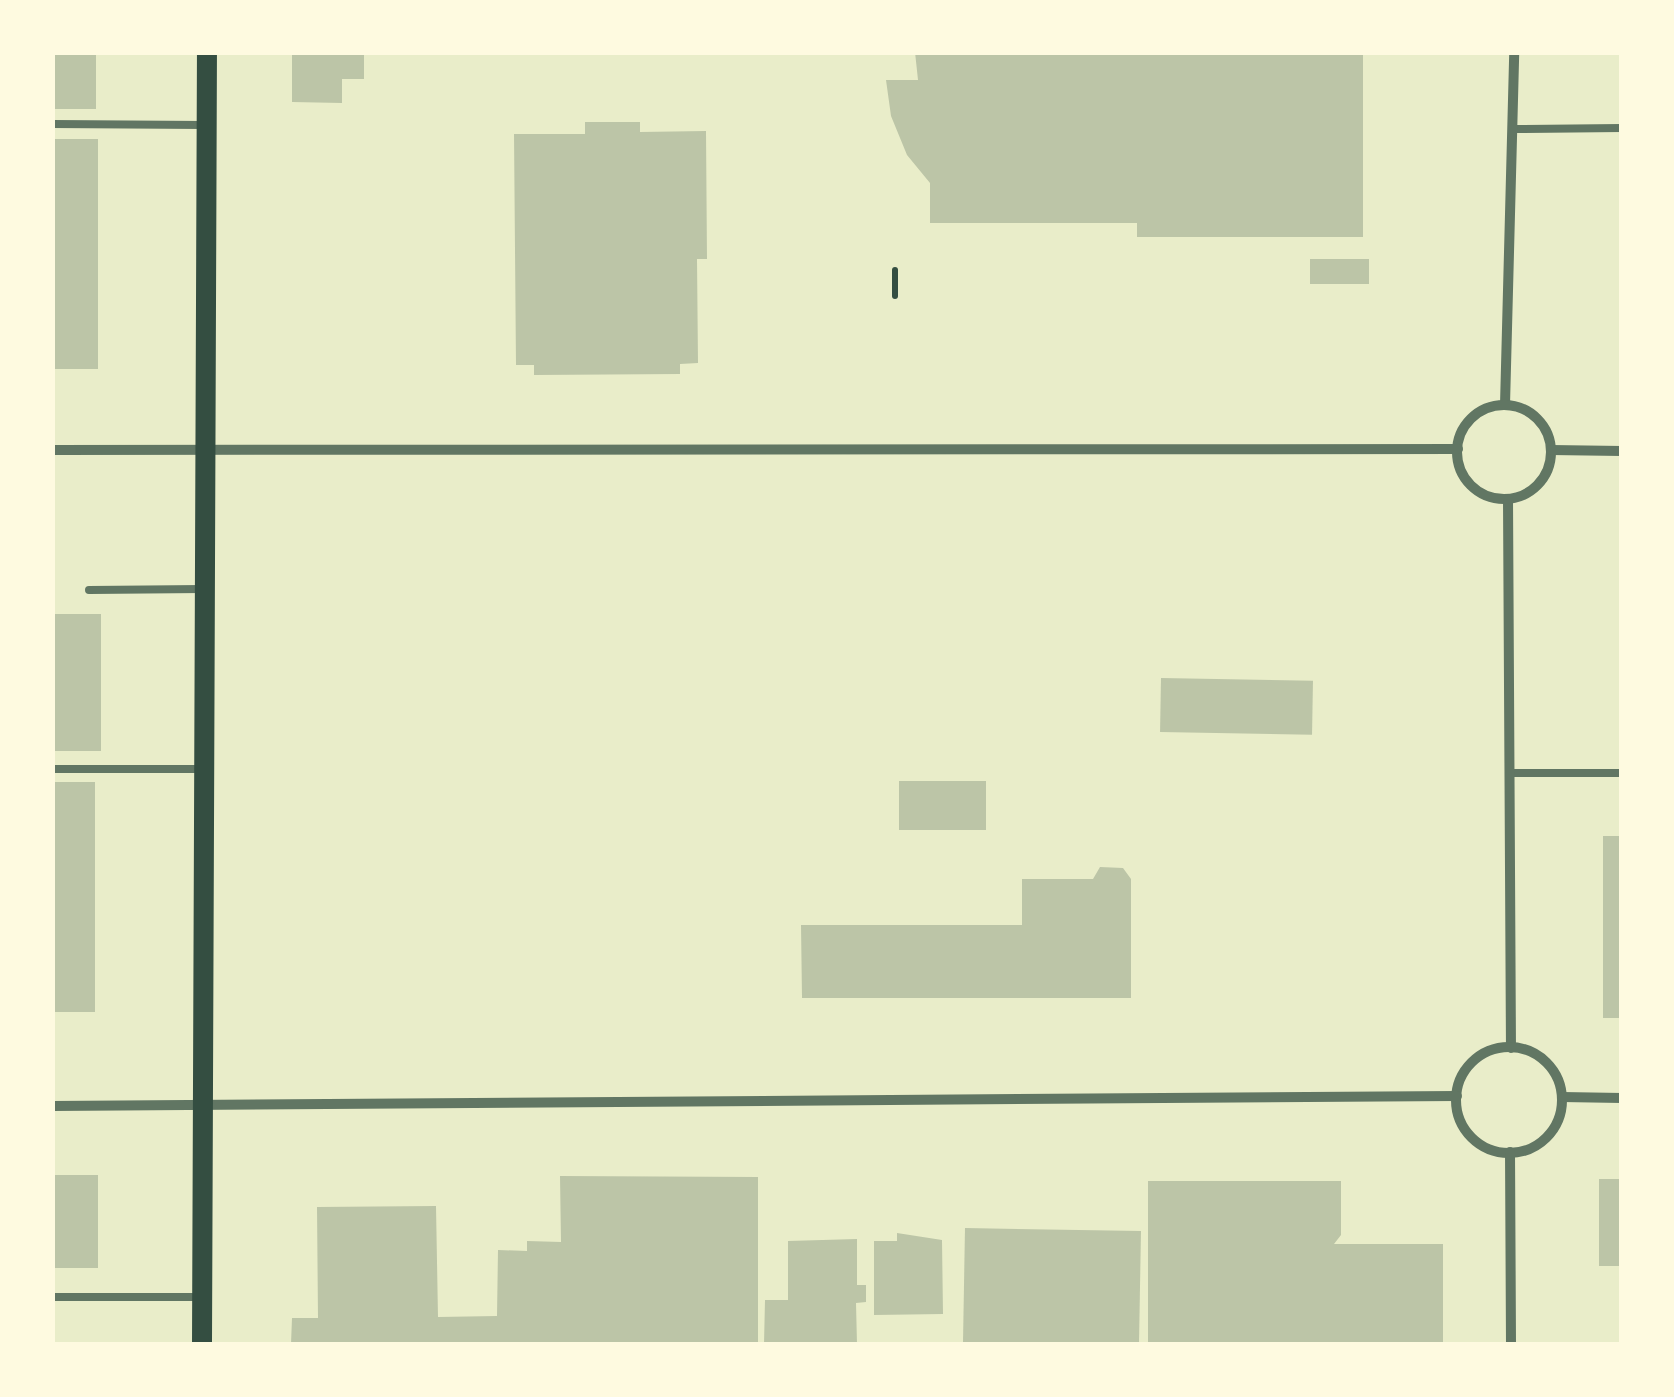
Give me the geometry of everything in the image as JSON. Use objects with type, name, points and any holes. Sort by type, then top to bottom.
[{"type":"main road","points":[[202,1344],[207,52]]},
{"type":"street","points":[[1505,405],[1514,52]]},
{"type":"street","points":[[1505,405],[1535,416],[1551,450],[1535,488],[1508,499],[1468,482],[1458,449],[1475,415],[1505,405]]},
{"type":"street","points":[[52,450],[1458,449]]},
{"type":"street","points":[[1551,450],[1622,451]]},
{"type":"street","points":[[1508,499],[1511,1048]]},
{"type":"street","points":[[1511,1048],[1541,1058],[1553,1070],[1562,1097],[1548,1137],[1510,1152],[1472,1137],[1457,1096],[1474,1061],[1511,1048]]},
{"type":"street","points":[[52,1106],[1457,1096]]},
{"type":"street","points":[[1562,1097],[1622,1098]]},
{"type":"street","points":[[1510,1152],[1512,1344]]},
{"type":"lane","points":[[52,124],[207,125]]},
{"type":"lane","points":[[1513,129],[1622,128]]},
{"type":"lane","points":[[90,590],[207,589]]},
{"type":"lane","points":[[52,769],[206,769]]},
{"type":"lane","points":[[1510,773],[1622,773]]},
{"type":"lane","points":[[52,1297],[202,1297]]},
{"type":"path","points":[[895,270],[895,296]]},
{"type":"building","points":[[52,52],[96,52],[96,109],[52,109]]},
{"type":"building","points":[[292,52],[364,52],[364,79],[342,79],[342,103],[292,102]]},
{"type":"building","points":[[915,52],[1363,52],[1363,237],[1137,237],[1137,223],[930,223],[930,183],[907,155],[891,116],[886,80],[918,80]]},
{"type":"building","points":[[585,122],[640,122],[640,132],[706,131],[707,259],[697,259],[698,363],[680,364],[680,374],[534,375],[534,365],[516,365],[514,134],[585,134]]},
{"type":"building","points":[[52,139],[98,139],[98,369],[52,369]]},
{"type":"building","points":[[1310,259],[1369,259],[1369,284],[1310,284]]},
{"type":"building","points":[[52,614],[101,614],[101,751],[52,751]]},
{"type":"building","points":[[1161,678],[1313,681],[1312,735],[1160,732]]},
{"type":"building","points":[[899,781],[986,781],[986,830],[899,830]]},
{"type":"building","points":[[52,782],[95,782],[95,1012],[52,1012]]},
{"type":"building","points":[[1603,836],[1622,836],[1622,1018],[1603,1018]]},
{"type":"building","points":[[1100,867],[1123,868],[1131,879],[1131,998],[802,998],[801,925],[1022,925],[1022,879],[1093,879]]},
{"type":"building","points":[[52,1175],[98,1175],[98,1268],[52,1268]]},
{"type":"building","points":[[560,1176],[758,1177],[758,1344],[291,1344],[292,1318],[318,1318],[317,1207],[436,1206],[438,1317],[497,1316],[498,1250],[527,1251],[527,1241],[561,1242]]},
{"type":"building","points":[[1599,1179],[1622,1179],[1622,1266],[1599,1266]]},
{"type":"building","points":[[1148,1181],[1341,1181],[1341,1235],[1334,1244],[1443,1244],[1443,1344],[1148,1344]]},
{"type":"building","points":[[965,1228],[1141,1231],[1139,1344],[963,1344]]},
{"type":"building","points":[[897,1233],[942,1240],[943,1314],[874,1315],[874,1241],[897,1241]]},
{"type":"building","points":[[857,1239],[857,1285],[866,1285],[866,1302],[856,1303],[857,1344],[764,1344],[765,1300],[788,1300],[788,1241]]}]
